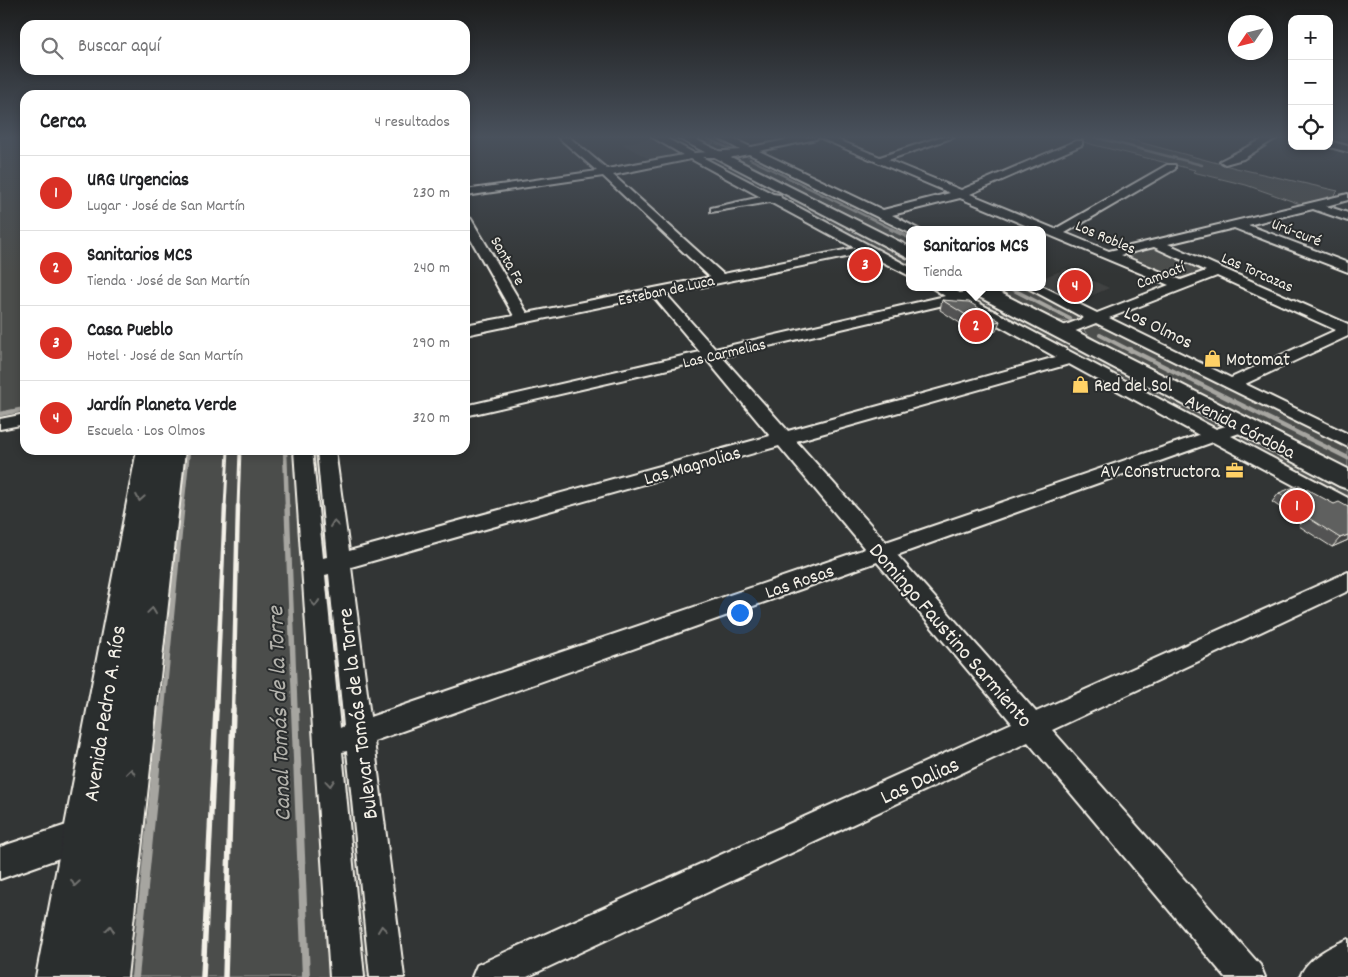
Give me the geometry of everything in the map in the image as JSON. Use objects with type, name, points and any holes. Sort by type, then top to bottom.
[{"type":"main road","points":[[770,183],[906,252]]},
{"type":"main road","name":"Avenida Córdoba","points":[[972,292],[1060,332],[1348,480]]},
{"type":"main road","name":"Avenida Pedro A. Ríos","points":[[59,977],[148,455]]},
{"type":"main road","name":"Avenida Pedro A. Ríos","points":[[104,977],[172,455]]},
{"type":"street","points":[[470,192],[538,183]]},
{"type":"street","points":[[615,183],[719,278]]},
{"type":"street","points":[[743,183],[906,270]]},
{"type":"street","points":[[817,183],[906,226]]},
{"type":"street","name":"Los Robles","points":[[933,183],[1039,226]]},
{"type":"street","points":[[882,214],[960,194],[987,183]]},
{"type":"street","points":[[1056,233],[1144,183]]},
{"type":"street","points":[[715,210],[792,194]]},
{"type":"street","points":[[1107,254],[1345,196]]},
{"type":"street","points":[[1313,205],[1348,218]]},
{"type":"street","name":"Urú-curé","points":[[1235,224],[1348,268]]},
{"type":"street","name":"Santa Fe","points":[[470,228],[523,318]]},
{"type":"street","name":"Los Robles","points":[[1046,229],[1181,285]]},
{"type":"street","name":"Las Torcazas","points":[[1154,243],[1348,330]]},
{"type":"street","name":"Esteban de Luca","points":[[470,329],[867,249]]},
{"type":"street","name":"Camoatí","points":[[1060,332],[1217,272]]},
{"type":"street","name":"Domingo Faustino Sarmiento","points":[[656,291],[1248,977]]},
{"type":"street","name":"Los Olmos","points":[[1041,291],[1348,441]]},
{"type":"street","points":[[972,292],[1071,358],[1348,507]]},
{"type":"street","name":"Las Carmelias","points":[[470,410],[711,355],[972,292]]},
{"type":"street","points":[[1231,384],[1348,330]]},
{"type":"street","name":"Las Magnolias","points":[[312,570],[1071,358]]},
{"type":"street","points":[[0,424],[20,420]]},
{"type":"street","name":"Las Rosas","points":[[327,745],[1242,426]]},
{"type":"street","name":"Bulevar Tomás de la Torre","points":[[303,455],[347,977]]},
{"type":"street","name":"Bulevar Tomás de la Torre","points":[[327,455],[387,977]]},
{"type":"street","name":"Las Dalias","points":[[489,977],[1348,581]]},
{"type":"street","points":[[0,863],[124,820]]},
{"type":"street","points":[[1317,977],[1348,956]]},
{"type":"shaded area","points":[[0,183],[20,183],[20,420],[0,424]]},
{"type":"shaded area","points":[[749,183],[762,183],[782,193],[772,195]]},
{"type":"shaded area","points":[[785,183],[808,183],[906,228],[906,244]]},
{"type":"shaded area","points":[[1236,183],[1301,183],[1338,191],[1332,197],[1303,205]]},
{"type":"shaded area","points":[[786,196],[906,258],[906,267],[780,199]]},
{"type":"shaded area","points":[[1154,247],[1208,271],[1177,279],[1124,258],[1126,254]]},
{"type":"shaded area","points":[[1066,269],[1109,288],[1079,301],[1046,286],[1046,276]]},
{"type":"shaded area","points":[[1000,291],[1034,291],[1068,308],[1077,315],[1077,319],[1066,322],[1054,319]]},
{"type":"shaded area","points":[[973,298],[979,298],[999,306],[994,311],[1000,314],[1009,312],[1222,425],[1217,429],[1210,428],[972,301]]},
{"type":"shaded area","points":[[1095,325],[1105,327],[1348,444],[1348,469],[1104,345],[1087,334],[1083,329]]},
{"type":"shaded area","points":[[1245,436],[1348,489],[1348,501],[1238,440]]},
{"type":"shaded area","points":[[148,455],[303,455],[347,977],[59,977]]},
{"type":"shaded area","points":[[318,455],[328,556],[322,557],[311,459]]},
{"type":"shaded area","points":[[331,574],[346,723],[339,725],[325,576]]},
{"type":"shaded area","points":[[349,755],[378,977],[358,977],[341,758]]},
{"type":"building","points":[[942,300],[969,302],[1000,321],[982,325]]},
{"type":"building","points":[[1299,485],[1334,504],[1339,502],[1348,507],[1348,535],[1340,538],[1307,517],[1312,514],[1279,493]]},
{"type":"waterway","points":[[798,183],[894,230]]},
{"type":"waterway","points":[[891,229],[906,236]]},
{"type":"waterway","points":[[1016,291],[1070,319]]},
{"type":"waterway","points":[[1100,335],[1131,351]]},
{"type":"waterway","points":[[1129,349],[1348,458]]},
{"type":"waterway","points":[[0,414],[20,410]]},
{"type":"waterway","points":[[182,507],[187,455]]},
{"type":"waterway","name":"Canal Tomás de la Torre","points":[[285,455],[287,507]]},
{"type":"waterway","points":[[162,712],[182,506]]},
{"type":"waterway","name":"Canal Tomás de la Torre","points":[[287,506],[295,712]]},
{"type":"waterway","points":[[135,977],[162,710]]},
{"type":"waterway","name":"Canal Tomás de la Torre","points":[[295,710],[306,977]]},
{"type":"railway","points":[[225,507],[228,455]]},
{"type":"railway","points":[[238,507],[240,455]]},
{"type":"railway","points":[[216,712],[225,506]]},
{"type":"railway","points":[[233,712],[238,506]]},
{"type":"railway","points":[[203,977],[216,710]]},
{"type":"railway","points":[[225,977],[233,710]]},
{"type":"place","name":"Casa Pueblo","points":[[865,265]]},
{"type":"place","name":"Jardín Planeta Verde","points":[[1075,286]]},
{"type":"place","name":"Sanitarios MCS","points":[[976,326]]},
{"type":"place","name":"Motomat","points":[[1212,358]]},
{"type":"place","name":"Red del Sol","points":[[1080,384]]},
{"type":"place","name":"AV Constructora","points":[[1234,470]]},
{"type":"place","name":"URG Urgencias","points":[[1297,506]]}]
